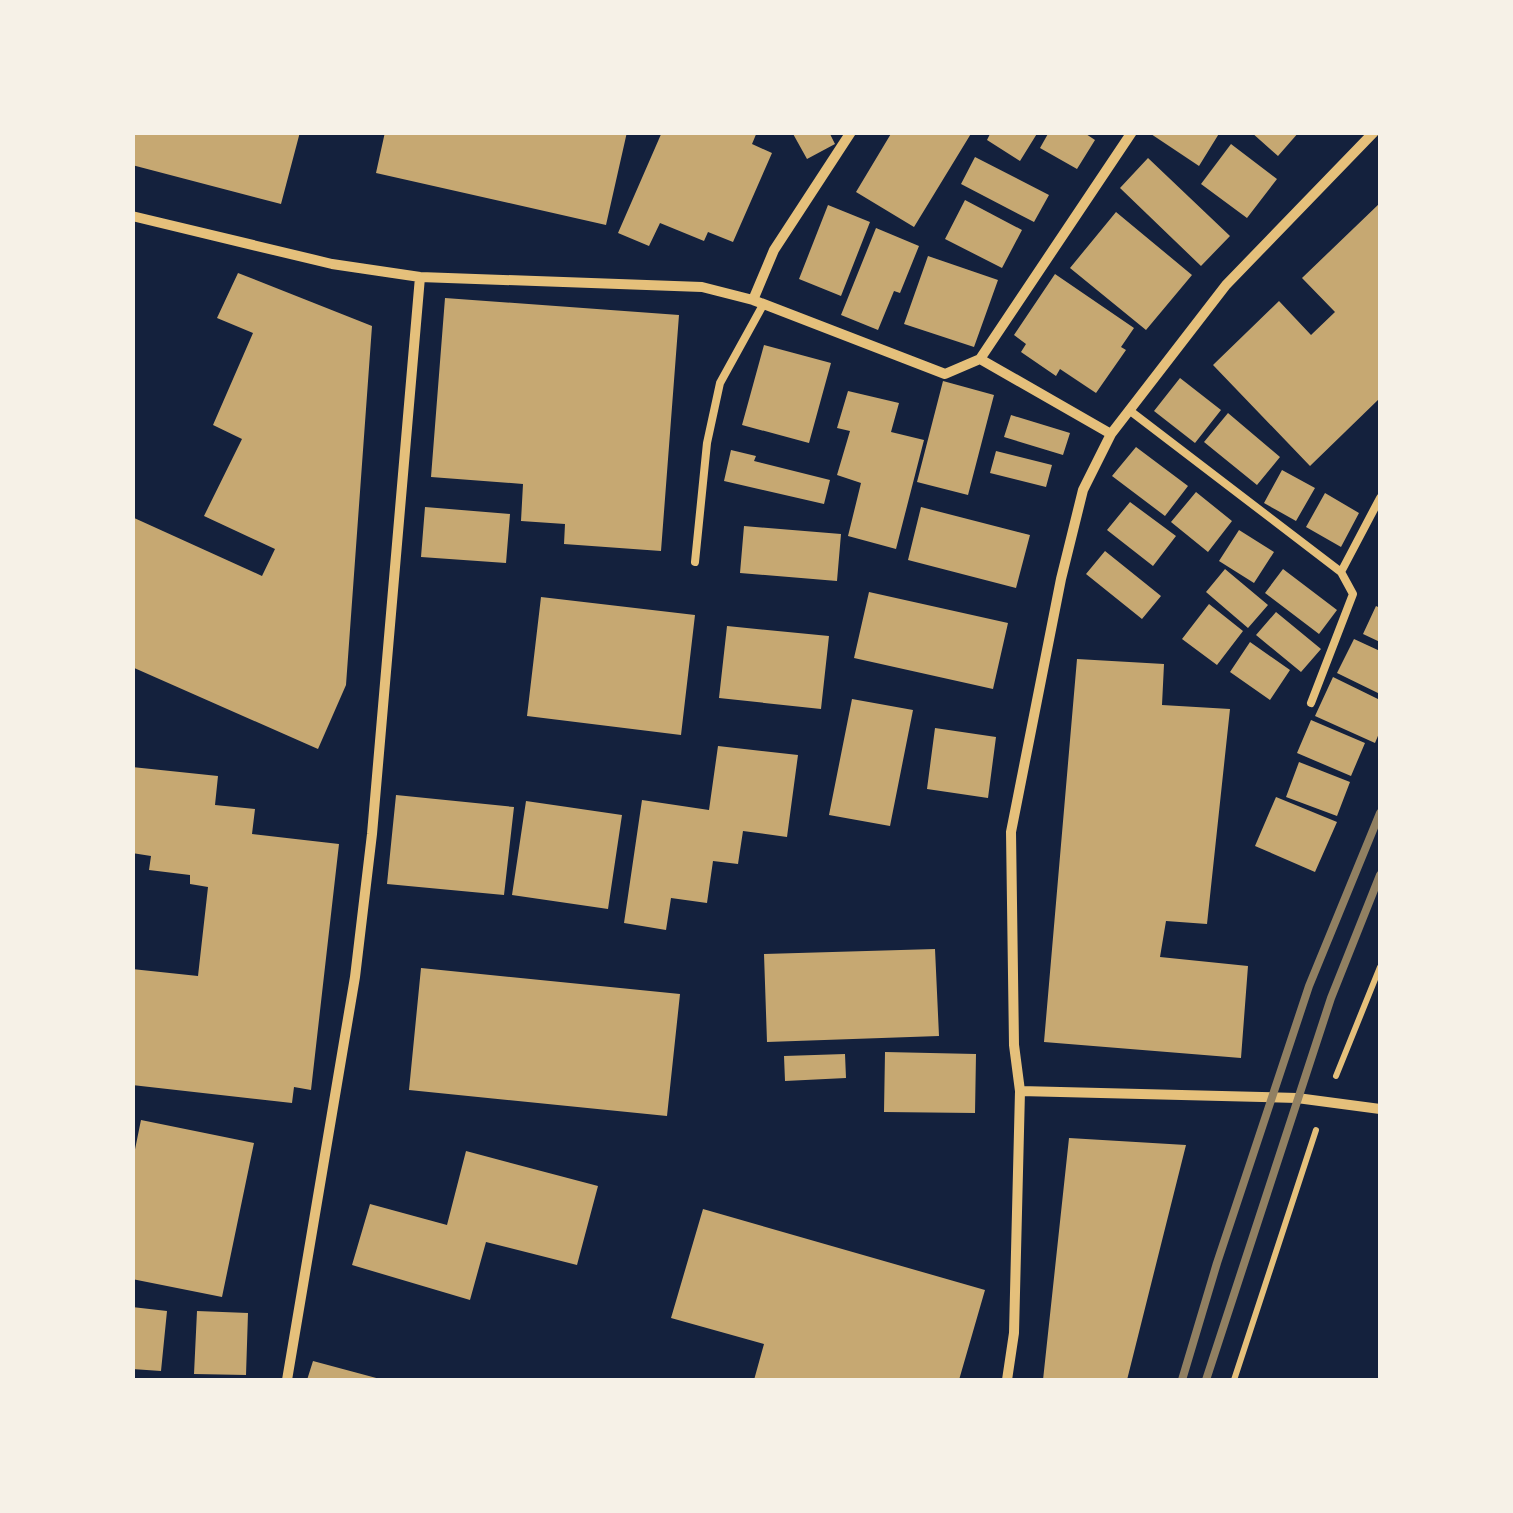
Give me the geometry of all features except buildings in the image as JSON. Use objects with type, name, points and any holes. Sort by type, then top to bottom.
[{"type":"street","points":[[758,303],[774,250],[850,132]]},
{"type":"street","points":[[132,216],[332,264],[420,277],[702,286],[758,303],[945,374],[980,359],[1132,132]]},
{"type":"street","points":[[1006,1380],[1014,1333],[1020,1091],[1014,1044],[1011,832],[1083,490],[1111,434],[1226,285],[1374,132]]},
{"type":"street","points":[[287,1380],[355,977],[372,834],[420,277]]},
{"type":"street","points":[[980,359],[1111,434]]},
{"type":"street","points":[[1020,1091],[1230,1094],[1326,1100],[1380,1109]]},
{"type":"lane","points":[[696,562],[707,444],[720,383],[758,303]]},
{"type":"lane","points":[[1129,410],[1341,572],[1353,594],[1311,703]]},
{"type":"lane","points":[[1341,572],[1380,498]]},
{"type":"path","points":[[1234,1380],[1326,1100],[1380,967]]},
{"type":"railway","points":[[1182,1380],[1309,986],[1380,813]]},
{"type":"railway","points":[[1206,1380],[1331,998],[1380,875]]}]
